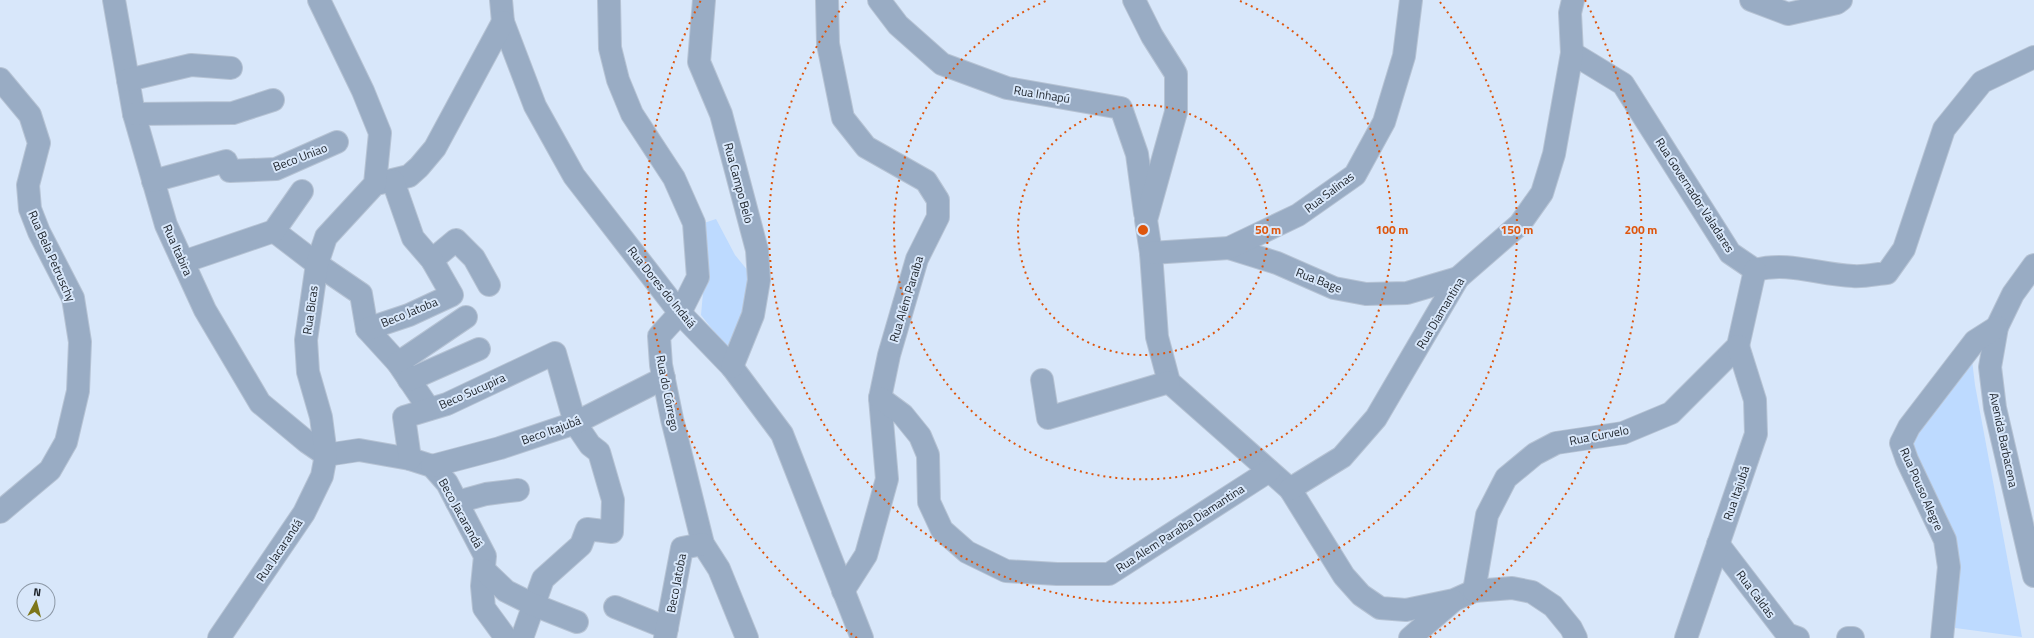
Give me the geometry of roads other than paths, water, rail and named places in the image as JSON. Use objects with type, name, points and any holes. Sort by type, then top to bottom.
[{"type":"street","name":"Rua Itabira","points":[[114,0],[134,114],[153,181],[166,225],[205,310],[260,403],[307,442],[326,455]]},
{"type":"street","points":[[319,0],[363,91],[380,133],[384,182],[412,238],[432,260],[456,240],[474,258],[489,285]]},
{"type":"street","name":"Rua Dores do Indaiá","points":[[501,0],[503,22],[535,106],[574,176],[680,313],[732,367],[782,434],[862,638]]},
{"type":"street","name":"Rua do Córrego","points":[[609,0],[610,48],[618,80],[632,114],[674,178],[694,223],[698,277],[680,313],[659,336],[661,365],[672,419],[703,544],[719,568],[747,638]]},
{"type":"street","name":"Rua Campo Belo","points":[[704,0],[698,62],[721,114],[758,258],[759,280],[753,316],[732,367]]},
{"type":"street","name":"Rua Além Paraíba","points":[[827,0],[828,44],[843,118],[866,147],[926,181],[938,200],[938,217],[917,259],[889,355],[880,398],[887,479],[866,555],[843,591]]},
{"type":"street","name":"Rua Inhapú","points":[[879,0],[898,25],[942,64],[1007,88],[1121,108],[1137,154],[1146,220]]},
{"type":"street","points":[[1134,0],[1152,36],[1176,74],[1176,112],[1146,220],[1151,253],[1157,337],[1169,382],[1290,489],[1344,576],[1361,595],[1380,608],[1406,610],[1454,600],[1474,591],[1512,588],[1532,592],[1554,606],[1571,628],[1576,638]]},
{"type":"street","name":"Rua Salinas","points":[[1151,253],[1229,248],[1298,215],[1354,175],[1384,122],[1404,56],[1411,0]]},
{"type":"street","name":"Rua Diamantina","points":[[1290,489],[1342,458],[1376,418],[1458,278],[1520,224],[1542,193],[1554,154],[1572,53],[1570,13],[1574,0]]},
{"type":"street","points":[[1751,0],[1792,7],[1837,3],[1841,0]]},
{"type":"street","name":"Rua Bicas","points":[[326,455],[321,417],[308,372],[306,340],[317,264],[326,237],[384,182],[409,176],[420,167],[435,148],[503,22]]},
{"type":"street","name":"Rua Governador Valadares","points":[[1572,53],[1623,84],[1730,253],[1755,270]]},
{"type":"street","points":[[1738,346],[1755,270],[1769,266],[1785,266],[1853,276],[1887,273],[1904,249],[1944,129],[1982,82],[2034,58]]},
{"type":"street","points":[[128,80],[191,65],[231,68]]},
{"type":"street","name":"Rua Bela Petruschy","points":[[0,79],[30,116],[39,143],[28,185],[30,209],[39,232],[73,298],[80,342],[78,391],[66,442],[50,470],[0,512]]},
{"type":"street","points":[[134,114],[233,113],[273,100]]},
{"type":"street","name":"Beco Uniao","points":[[153,181],[226,161],[230,171],[276,169],[337,142]]},
{"type":"street","points":[[183,262],[274,231],[302,191]]},
{"type":"street","name":"Beco Jatoba","points":[[274,231],[317,264],[361,294],[367,329],[404,371],[428,410]]},
{"type":"street","name":"Rua Bage","points":[[1229,248],[1277,263],[1334,288],[1366,294],[1407,293],[1458,278]]},
{"type":"street","name":"Beco Jatoba","points":[[367,329],[409,315],[452,295],[432,260]]},
{"type":"street","name":"Avenida Barbacena","points":[[2034,266],[2013,294],[1997,327],[1990,366],[1995,408],[2034,576]]},
{"type":"street","points":[[404,371],[466,317]]},
{"type":"street","name":"Rua Pouso Alegre","points":[[1942,638],[1950,567],[1945,540],[1907,460],[1901,443],[1909,427],[1975,341],[1997,327]]},
{"type":"street","name":"Rua Itajubá","points":[[1686,638],[1756,434],[1755,400],[1738,346]]},
{"type":"street","name":"Rua Curvelo","points":[[1474,591],[1488,515],[1506,478],[1535,454],[1556,443],[1623,433],[1671,413],[1738,346]]},
{"type":"street","points":[[404,371],[479,349]]},
{"type":"street","name":"Beco Sucupira","points":[[410,459],[404,417],[447,404],[555,353],[576,423]]},
{"type":"street","name":"Beco Itajubá","points":[[432,466],[500,448],[576,423],[664,378]]},
{"type":"street","points":[[1042,380],[1048,418],[1169,382]]},
{"type":"street","name":"Rua Alem Paraíba Diamantina","points":[[880,398],[903,415],[920,436],[928,455],[929,502],[942,530],[967,552],[1006,571],[1057,574],[1109,574],[1269,471]]},
{"type":"street","points":[[522,638],[543,579],[581,545],[587,529],[612,532],[613,500],[599,452],[590,445],[576,423]]},
{"type":"street","name":"Beco Jacarandá","points":[[326,455],[359,450],[410,459],[432,466],[447,482],[485,556],[482,586],[484,608],[506,638]]},
{"type":"street","name":"Rua Jacarandá","points":[[219,638],[304,513],[322,476],[326,455]]},
{"type":"street","points":[[457,502],[486,494],[518,490]]},
{"type":"street","name":"Beco Jatoba","points":[[666,633],[682,548],[703,544]]},
{"type":"street","name":"Rua Caldas","points":[[1718,544],[1787,634],[1798,638]]},
{"type":"street","points":[[484,570],[506,591],[534,605],[577,622]]},
{"type":"street","points":[[1410,638],[1454,600]]},
{"type":"street","points":[[615,606],[666,633]]},
{"type":"street","points":[[1848,638],[1853,638]]}]
